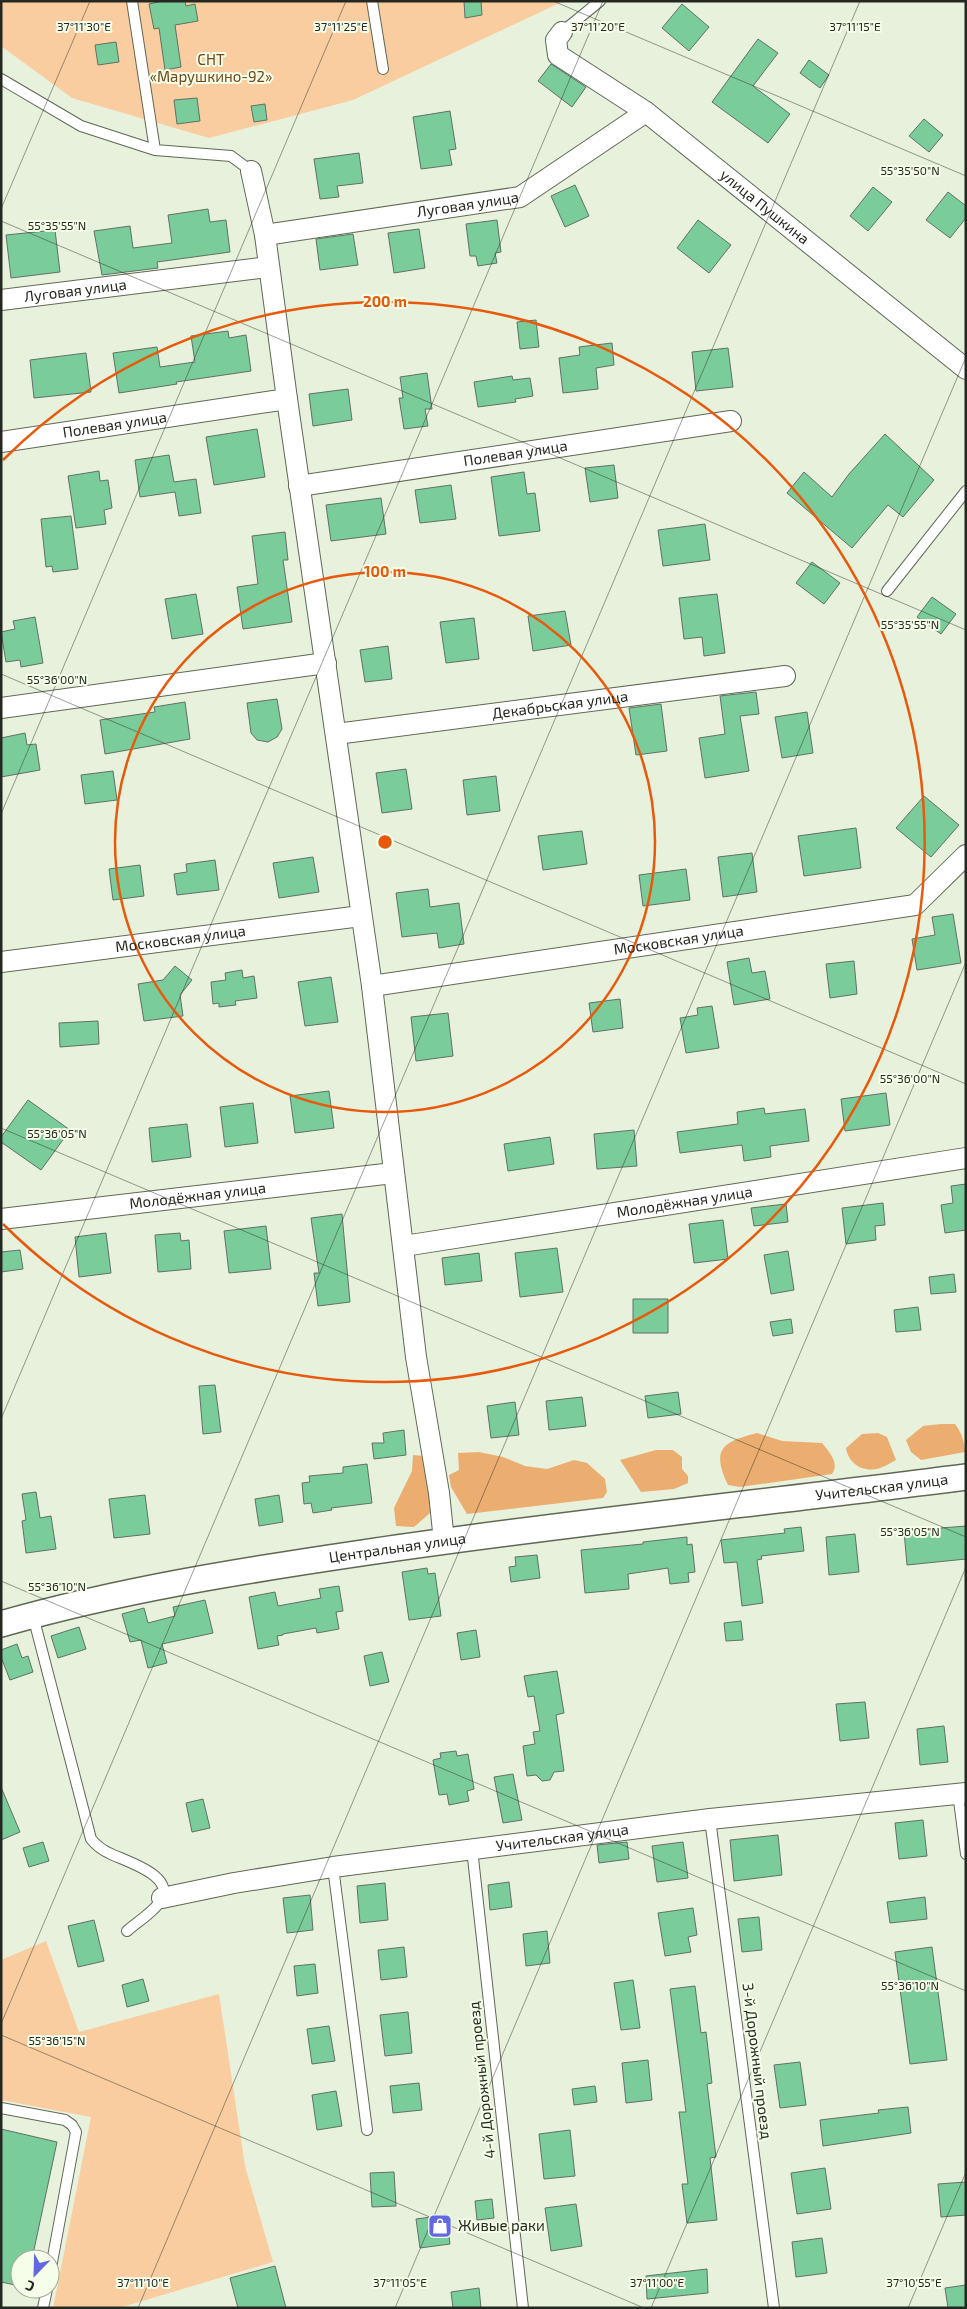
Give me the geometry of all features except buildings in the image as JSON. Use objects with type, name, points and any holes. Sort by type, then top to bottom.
[{"type":"street","name":"улица Пушкина","points":[[562,32],[556,40],[555,46],[558,55],[646,112],[966,369]]},
{"type":"street","name":"Луговая улица","points":[[265,235],[520,197],[646,112]]},
{"type":"street","points":[[251,171],[265,235],[286,399],[372,986],[416,1357],[439,1493],[444,1541]]},
{"type":"street","name":"Луговая улица","points":[[1,300],[268,267]]},
{"type":"street","name":"Полевая улица","points":[[1,442],[286,399]]},
{"type":"street","name":"Полевая улица","points":[[299,486],[732,421]]},
{"type":"street","points":[[1,708],[326,663]]},
{"type":"street","name":"Декабрьская улица","points":[[336,734],[785,676]]},
{"type":"street","name":"Московская улица","points":[[372,986],[915,905],[966,855]]},
{"type":"street","name":"Московская улица","points":[[1,962],[361,916]]},
{"type":"street","name":"Молодёжная улица","points":[[404,1246],[966,1158]]},
{"type":"street","name":"Молодёжная улица","points":[[1,1219],[393,1173]]},
{"type":"street","name":"Учительская улица","points":[[798,1498],[966,1477]]},
{"type":"street","name":"Центральная улица","points":[[1,1624],[108,1596],[208,1576],[444,1541],[798,1498]]},
{"type":"street","name":"Учительская улица","points":[[162,1898],[234,1883],[334,1867],[710,1818],[962,1793]]},
{"type":"lane","points":[[132,1],[155,150]]},
{"type":"lane","points":[[372,1],[383,69]]},
{"type":"lane","points":[[562,32],[600,1]]},
{"type":"lane","points":[[1,79],[80,126],[155,150],[232,156],[251,171]]},
{"type":"lane","points":[[887,591],[966,491]]},
{"type":"lane","points":[[33,1615],[91,1839],[109,1853],[133,1862],[151,1873],[162,1887],[162,1898],[158,1904],[127,1931]]},
{"type":"lane","points":[[962,1793],[966,1854]]},
{"type":"lane","name":"3-й Дорожный проезд","points":[[710,1818],[774,2308]]},
{"type":"lane","name":"4-й Дорожный проезд","points":[[472,1849],[523,2308]]},
{"type":"lane","points":[[334,1867],[367,2130]]},
{"type":"lane","points":[[1,2108],[65,2120],[72,2124],[76,2132],[54,2249]]},
{"type":"green space","name":"СНТ «Марушкино-92»","points":[[1,1],[564,1],[353,100],[209,138],[72,98],[1,46]]},
{"type":"green space","points":[[46,1941],[79,2032],[219,1994],[245,2166],[273,2262],[119,2308],[53,2308],[55,2299],[60,2299],[60,2273],[91,2117],[1,2100],[1,1960]]},
{"type":"shaded area","points":[[955,1424],[962,1437],[965,1452],[921,1460],[911,1452],[906,1440],[923,1426]]},
{"type":"shaded area","points":[[757,1433],[782,1441],[822,1443],[833,1458],[835,1466],[832,1474],[740,1487],[728,1485],[720,1463],[720,1455],[723,1449],[735,1440]]},
{"type":"shaded area","points":[[878,1433],[887,1437],[896,1460],[884,1467],[870,1470],[852,1462],[846,1448],[862,1434]]},
{"type":"shaded area","points":[[656,1450],[673,1450],[682,1457],[682,1469],[688,1476],[688,1483],[674,1489],[641,1492],[620,1460]]},
{"type":"shaded area","points":[[479,1452],[503,1457],[525,1466],[547,1469],[574,1460],[587,1463],[605,1479],[607,1492],[603,1498],[467,1514],[451,1487],[449,1475],[459,1470],[458,1453]]},
{"type":"shaded area","points":[[413,1455],[424,1456],[429,1486],[430,1513],[414,1527],[396,1526],[394,1508],[412,1471]]},
{"type":"place","name":"Живые раки","points":[[440,2226]]}]
